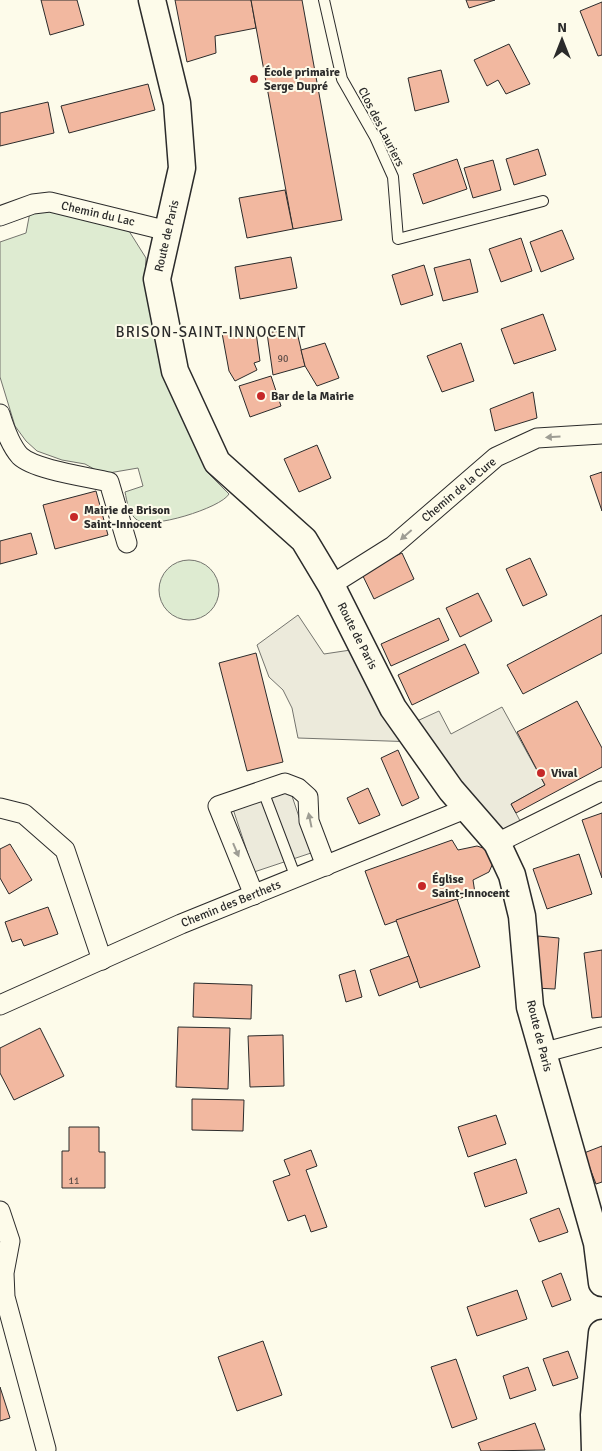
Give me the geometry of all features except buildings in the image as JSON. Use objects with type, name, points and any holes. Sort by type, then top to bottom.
[{"type":"street","name":"Route de Paris","points":[[152,0],[177,103],[182,168],[157,279],[168,342],[185,396],[217,462],[304,540],[331,585],[394,708],[465,809],[497,843],[512,876],[522,916],[530,1007],[597,1243],[602,1283]]},
{"type":"street","name":"Chemin du Lac","points":[[0,216],[33,204],[50,202],[168,230]]},
{"type":"street","points":[[0,414],[5,430],[21,456],[46,468],[109,482],[128,543]]},
{"type":"street","name":"Chemin de la Cure","points":[[331,585],[393,546],[496,458],[537,438],[602,434]]},
{"type":"street","points":[[254,895],[218,806],[285,783],[298,788],[308,797],[309,821],[326,866]]},
{"type":"street","points":[[497,843],[602,791]]},
{"type":"street","points":[[0,808],[24,814],[65,850],[102,960]]},
{"type":"street","name":"Chemin des Berthets","points":[[0,1006],[254,895],[465,809]]},
{"type":"street","points":[[542,1053],[602,1037]]},
{"type":"street","points":[[0,1211],[10,1241],[4,1273],[5,1297],[46,1449]]},
{"type":"street","points":[[595,1451],[594,1415],[602,1333]]},
{"type":"lane","name":"Clos des Lauriers","points":[[324,0],[342,79],[375,137],[393,177],[398,239],[543,201]]},
{"type":"lane","points":[[263,791],[296,878]]},
{"type":"green space","points":[[40,209],[129,231],[146,258],[145,278],[167,380],[207,472],[229,494],[223,500],[200,511],[170,520],[144,522],[137,520],[127,503],[125,492],[143,486],[138,468],[103,474],[85,464],[62,460],[37,451],[26,441],[15,426],[0,377],[0,242],[26,233],[30,212]]},
{"type":"green space","points":[[189,560],[205,565],[210,569],[214,574],[219,590],[214,606],[210,611],[205,615],[189,620],[173,615],[168,611],[164,606],[159,590],[164,574],[168,569],[173,565]]},
{"type":"shaded area","points":[[298,615],[324,654],[364,648],[406,726],[439,711],[451,734],[502,707],[545,785],[511,804],[525,830],[497,843],[417,742],[298,738],[292,708],[283,690],[269,677],[257,645]]},
{"type":"shaded area","points":[[290,790],[311,853],[254,872],[233,809]]},
{"type":"place","name":"École primaire Serge Dupré","points":[[254,79]]},
{"type":"place","name":"Bar de la Mairie","points":[[261,396]]},
{"type":"place","name":"Mairie de Brison Saint-Innocent","points":[[74,517]]},
{"type":"place","name":"Vival","points":[[541,773]]},
{"type":"place","name":"Église Saint-Innocent","points":[[422,886]]},
{"type":"district","name":"BRISON-SAINT-INNOCENT","points":[[211,332]]}]
